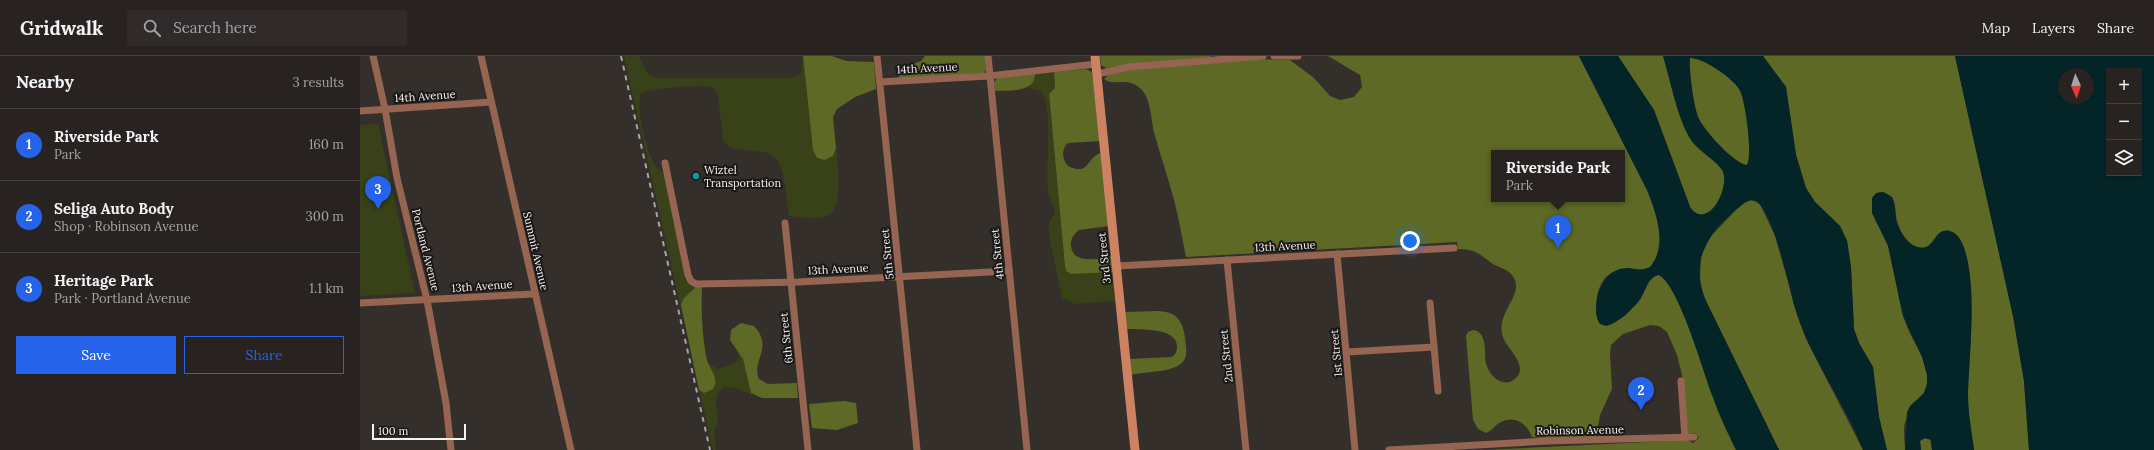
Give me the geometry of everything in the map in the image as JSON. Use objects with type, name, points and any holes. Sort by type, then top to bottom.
[{"type":"street","name":"Portland Avenue","points":[[373,56],[386,109],[397,178],[427,300],[446,403],[451,450]]},
{"type":"street","name":"Summit Avenue","points":[[481,56],[534,294],[571,450]]},
{"type":"street","name":"5th Street","points":[[877,56],[917,450]]},
{"type":"street","name":"4th Street","points":[[988,56],[1027,450]]},
{"type":"street","points":[[1097,74],[1129,67],[1263,56]]},
{"type":"street","points":[[1274,56],[1298,56]]},
{"type":"street","name":"14th Avenue","points":[[880,82],[989,76],[1095,60]]},
{"type":"street","name":"3rd Street","points":[[1095,60],[1135,450]]},
{"type":"street","name":"14th Avenue","points":[[360,110],[491,102]]},
{"type":"street","name":"13th Avenue","points":[[665,163],[688,274],[693,282],[699,284],[791,282],[1010,271]]},
{"type":"street","name":"6th Street","points":[[785,223],[808,450]]},
{"type":"street","name":"13th Avenue","points":[[1117,266],[1454,248]]},
{"type":"street","name":"1st Street","points":[[1337,254],[1355,450]]},
{"type":"street","name":"2nd Street","points":[[1227,260],[1246,450]]},
{"type":"street","name":"13th Avenue","points":[[360,303],[534,294]]},
{"type":"street","points":[[1430,303],[1438,391]]},
{"type":"street","points":[[1347,352],[1434,347]]},
{"type":"street","points":[[1680,381],[1685,438]]},
{"type":"street","name":"Robinson Avenue","points":[[1389,450],[1467,448],[1694,437]]},
{"type":"green space","points":[[624,56],[639,56],[647,73],[656,78],[788,78],[798,76],[801,72],[803,56],[814,154],[825,160],[831,158],[836,148],[836,142],[839,182],[836,204],[833,211],[827,216],[818,218],[789,216],[784,177],[780,165],[775,158],[761,152],[736,149],[723,141],[718,96],[714,88],[699,86],[678,87],[642,93],[639,106],[644,135],[654,163],[658,169],[664,173],[685,277],[696,287],[683,299],[681,308]]},
{"type":"green space","points":[[803,56],[832,56],[846,61],[874,62],[876,89],[855,97],[837,109],[833,117],[836,148],[833,156],[825,160],[817,158],[813,150]]},
{"type":"green space","points":[[925,56],[985,56],[986,70],[984,73],[898,79],[902,68],[921,61]]},
{"type":"green space","points":[[1100,56],[1210,57],[1106,68],[1101,65]]},
{"type":"green space","points":[[1328,56],[1579,56],[1647,190],[1659,229],[1658,249],[1650,267],[1642,270],[1616,271],[1604,279],[1596,300],[1598,321],[1603,325],[1632,308],[1640,300],[1649,282],[1654,277],[1658,275],[1666,281],[1682,310],[1715,404],[1736,450],[1485,450],[1688,440],[1693,443],[1699,438],[1696,433],[1688,434],[1683,379],[1677,355],[1667,332],[1659,326],[1650,325],[1623,334],[1611,345],[1610,354],[1612,389],[1600,415],[1596,439],[1566,440],[1532,437],[1530,432],[1523,424],[1519,421],[1510,419],[1499,423],[1486,433],[1478,429],[1473,420],[1466,336],[1468,332],[1473,330],[1481,335],[1484,344],[1486,363],[1490,372],[1497,380],[1506,383],[1510,382],[1519,374],[1519,363],[1505,342],[1502,327],[1503,318],[1516,287],[1515,279],[1509,272],[1473,251],[1458,249],[1457,242],[1186,257],[1176,207],[1154,132],[1147,98],[1141,89],[1136,85],[1126,82],[1112,82],[1104,79],[1109,74],[1117,71],[1253,59],[1290,60],[1314,78],[1330,96],[1340,100],[1354,97],[1362,87],[1360,75]]},
{"type":"green space","points":[[1618,56],[1663,56],[1677,108],[1685,129],[1693,143],[1722,168],[1724,172],[1725,180],[1720,197],[1711,211],[1705,214],[1698,214],[1691,209],[1654,110]]},
{"type":"green space","points":[[1763,56],[1955,56],[2013,316],[2024,381],[2029,450],[1974,450],[1969,416],[1968,395],[1972,294],[1966,254],[1959,238],[1938,234],[1930,246],[1924,248],[1913,245],[1901,232],[1892,199],[1884,192],[1879,192],[1875,220],[1888,244],[1902,311],[1909,331],[1924,360],[1927,375],[1927,383],[1924,393],[1908,415],[1905,423],[1905,450],[1887,450],[1879,417],[1873,367],[1859,343],[1854,329],[1851,267],[1847,241],[1840,226],[1815,202],[1806,188],[1796,155],[1786,87]]},
{"type":"green space","points":[[1690,58],[1695,58],[1717,69],[1732,80],[1740,90],[1748,128],[1749,160],[1747,165],[1741,163],[1727,153],[1713,138],[1699,119],[1692,89]]},
{"type":"green space","points":[[1086,69],[1092,72],[1100,141],[1068,143],[1064,148],[1063,154],[1068,166],[1075,169],[1080,169],[1084,168],[1096,155],[1101,153],[1109,226],[1079,230],[1071,241],[1071,246],[1073,252],[1082,258],[1094,259],[1112,256],[1114,272],[1071,274],[1066,271],[1065,266],[1049,94],[1055,88],[1054,72]]},
{"type":"green space","points":[[1054,72],[1055,88],[1050,93],[1049,100],[1066,271],[1069,274],[1114,272],[1117,301],[1075,304],[1062,298],[1049,236],[1049,223],[1055,212],[1049,197],[1047,181],[1048,124],[1045,99],[1041,91],[1027,88],[1031,86],[1035,74]]},
{"type":"green space","points":[[1035,74],[1031,85],[1021,89],[995,91],[994,82],[998,78]]},
{"type":"green space","points":[[378,124],[415,293],[360,296],[360,125]]},
{"type":"green space","points":[[1752,200],[1760,204],[1775,236],[1806,339],[1863,450],[1779,450],[1704,297],[1700,281],[1701,256],[1710,237],[1737,209],[1746,202]]},
{"type":"green space","points":[[696,287],[702,287],[704,342],[707,360],[715,378],[715,385],[713,389],[704,393],[699,390],[681,305],[683,299]]},
{"type":"green space","points":[[1160,311],[1175,316],[1181,323],[1184,333],[1186,357],[1183,361],[1174,368],[1131,375],[1130,359],[1172,357],[1176,352],[1177,346],[1171,335],[1156,331],[1127,329],[1125,312]]},
{"type":"green space","points":[[741,323],[754,326],[760,334],[762,347],[757,372],[759,379],[768,384],[797,383],[798,398],[762,398],[751,393],[743,359],[730,340],[731,330]]},
{"type":"green space","points":[[736,349],[743,359],[753,395],[732,387],[723,388],[718,393],[716,401],[718,420],[714,433],[716,450],[713,450],[699,389],[703,393],[713,389],[715,381],[708,363],[717,369],[733,364],[739,358]]},
{"type":"green space","points":[[844,401],[856,403],[858,423],[837,430],[812,428],[809,404]]},
{"type":"green space","points":[[1923,438],[1930,439],[1932,450],[1921,450],[1920,441]]},
{"type":"water","points":[[1579,56],[1618,56],[1654,110],[1690,207],[1696,213],[1703,214],[1715,206],[1720,198],[1723,189],[1723,172],[1718,165],[1694,144],[1686,131],[1678,110],[1663,56],[1763,56],[1786,87],[1796,155],[1806,188],[1815,202],[1840,226],[1847,241],[1851,267],[1854,329],[1859,343],[1873,367],[1879,417],[1887,450],[1863,450],[1846,414],[1808,343],[1794,305],[1780,249],[1769,219],[1763,208],[1756,201],[1750,200],[1744,203],[1721,224],[1712,235],[1705,247],[1701,259],[1701,287],[1707,303],[1779,450],[1736,450],[1715,404],[1682,310],[1666,281],[1658,275],[1651,279],[1640,299],[1625,315],[1616,322],[1606,326],[1600,324],[1596,309],[1598,294],[1603,283],[1611,273],[1623,268],[1645,269],[1650,267],[1656,259],[1660,239],[1659,229],[1654,208],[1647,190]],"holes":[[[1690,58],[1709,64],[1724,74],[1736,84],[1742,95],[1749,140],[1749,160],[1747,165],[1741,163],[1727,153],[1713,138],[1699,119],[1693,98],[1690,71]]]},
{"type":"water","points":[[1955,56],[2154,56],[2154,450],[2029,450],[2024,381],[2013,316]]},
{"type":"water","points":[[1883,192],[1892,197],[1895,205],[1896,219],[1900,230],[1906,240],[1911,244],[1921,248],[1926,247],[1942,232],[1950,231],[1960,240],[1967,257],[1971,306],[1968,402],[1974,450],[1932,450],[1931,440],[1925,438],[1920,441],[1921,450],[1905,450],[1907,412],[1910,406],[1924,393],[1927,384],[1927,375],[1922,357],[1903,316],[1888,246],[1872,213],[1872,198],[1876,193]]},
{"type":"railway","points":[[621,56],[710,450]]},
{"type":"place","name":"Wiztel Transportation","points":[[696,176]]},
{"type":"place","name":"Heritage Park","points":[[378,209]]},
{"type":"place","name":"Riverside Park","points":[[1558,248]]},
{"type":"place","name":"Seliga Auto Body","points":[[1641,410]]}]
